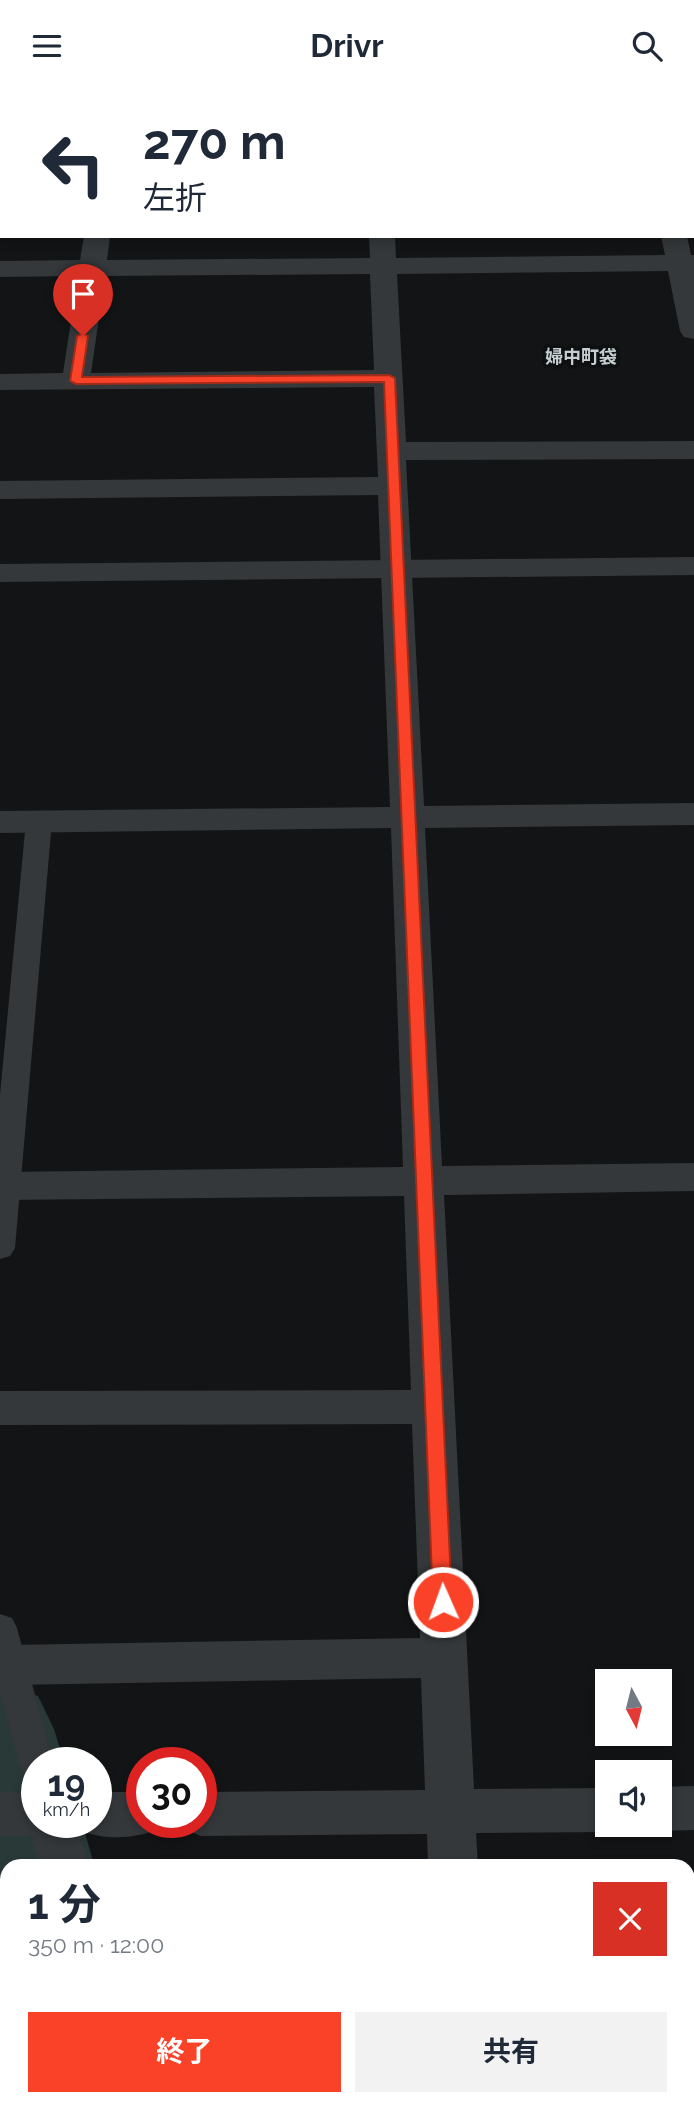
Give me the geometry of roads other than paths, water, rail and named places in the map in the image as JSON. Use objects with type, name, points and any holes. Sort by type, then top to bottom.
[{"type":"street","points":[[76,381],[97,238]]},
{"type":"street","points":[[382,238],[410,816],[453,1859]]},
{"type":"street","points":[[675,238],[687,263],[694,331]]},
{"type":"street","points":[[0,269],[687,263]]},
{"type":"street","points":[[0,381],[389,378]]},
{"type":"street","points":[[393,451],[694,450]]},
{"type":"street","points":[[0,490],[394,486]]},
{"type":"street","points":[[0,573],[694,566]]},
{"type":"street","points":[[0,822],[694,814]]},
{"type":"street","points":[[5,1187],[694,1177]]},
{"type":"street","points":[[0,1408],[435,1407]]},
{"type":"street","points":[[5,1647],[445,1658]]},
{"type":"street","points":[[672,1809],[694,1808]]},
{"type":"street","points":[[217,1814],[595,1809]]},
{"type":"street","points":[[0,1814],[21,1814]]},
{"type":"street","points":[[56,1838],[62,1859]]},
{"type":"lane","points":[[0,1248],[38,821]]},
{"type":"lane","points":[[5,1647],[32,1747]]},
{"type":"waterway","points":[[0,1729],[36,1859]]},
{"type":"district","name":"婦中町袋","points":[[581,356]]}]
